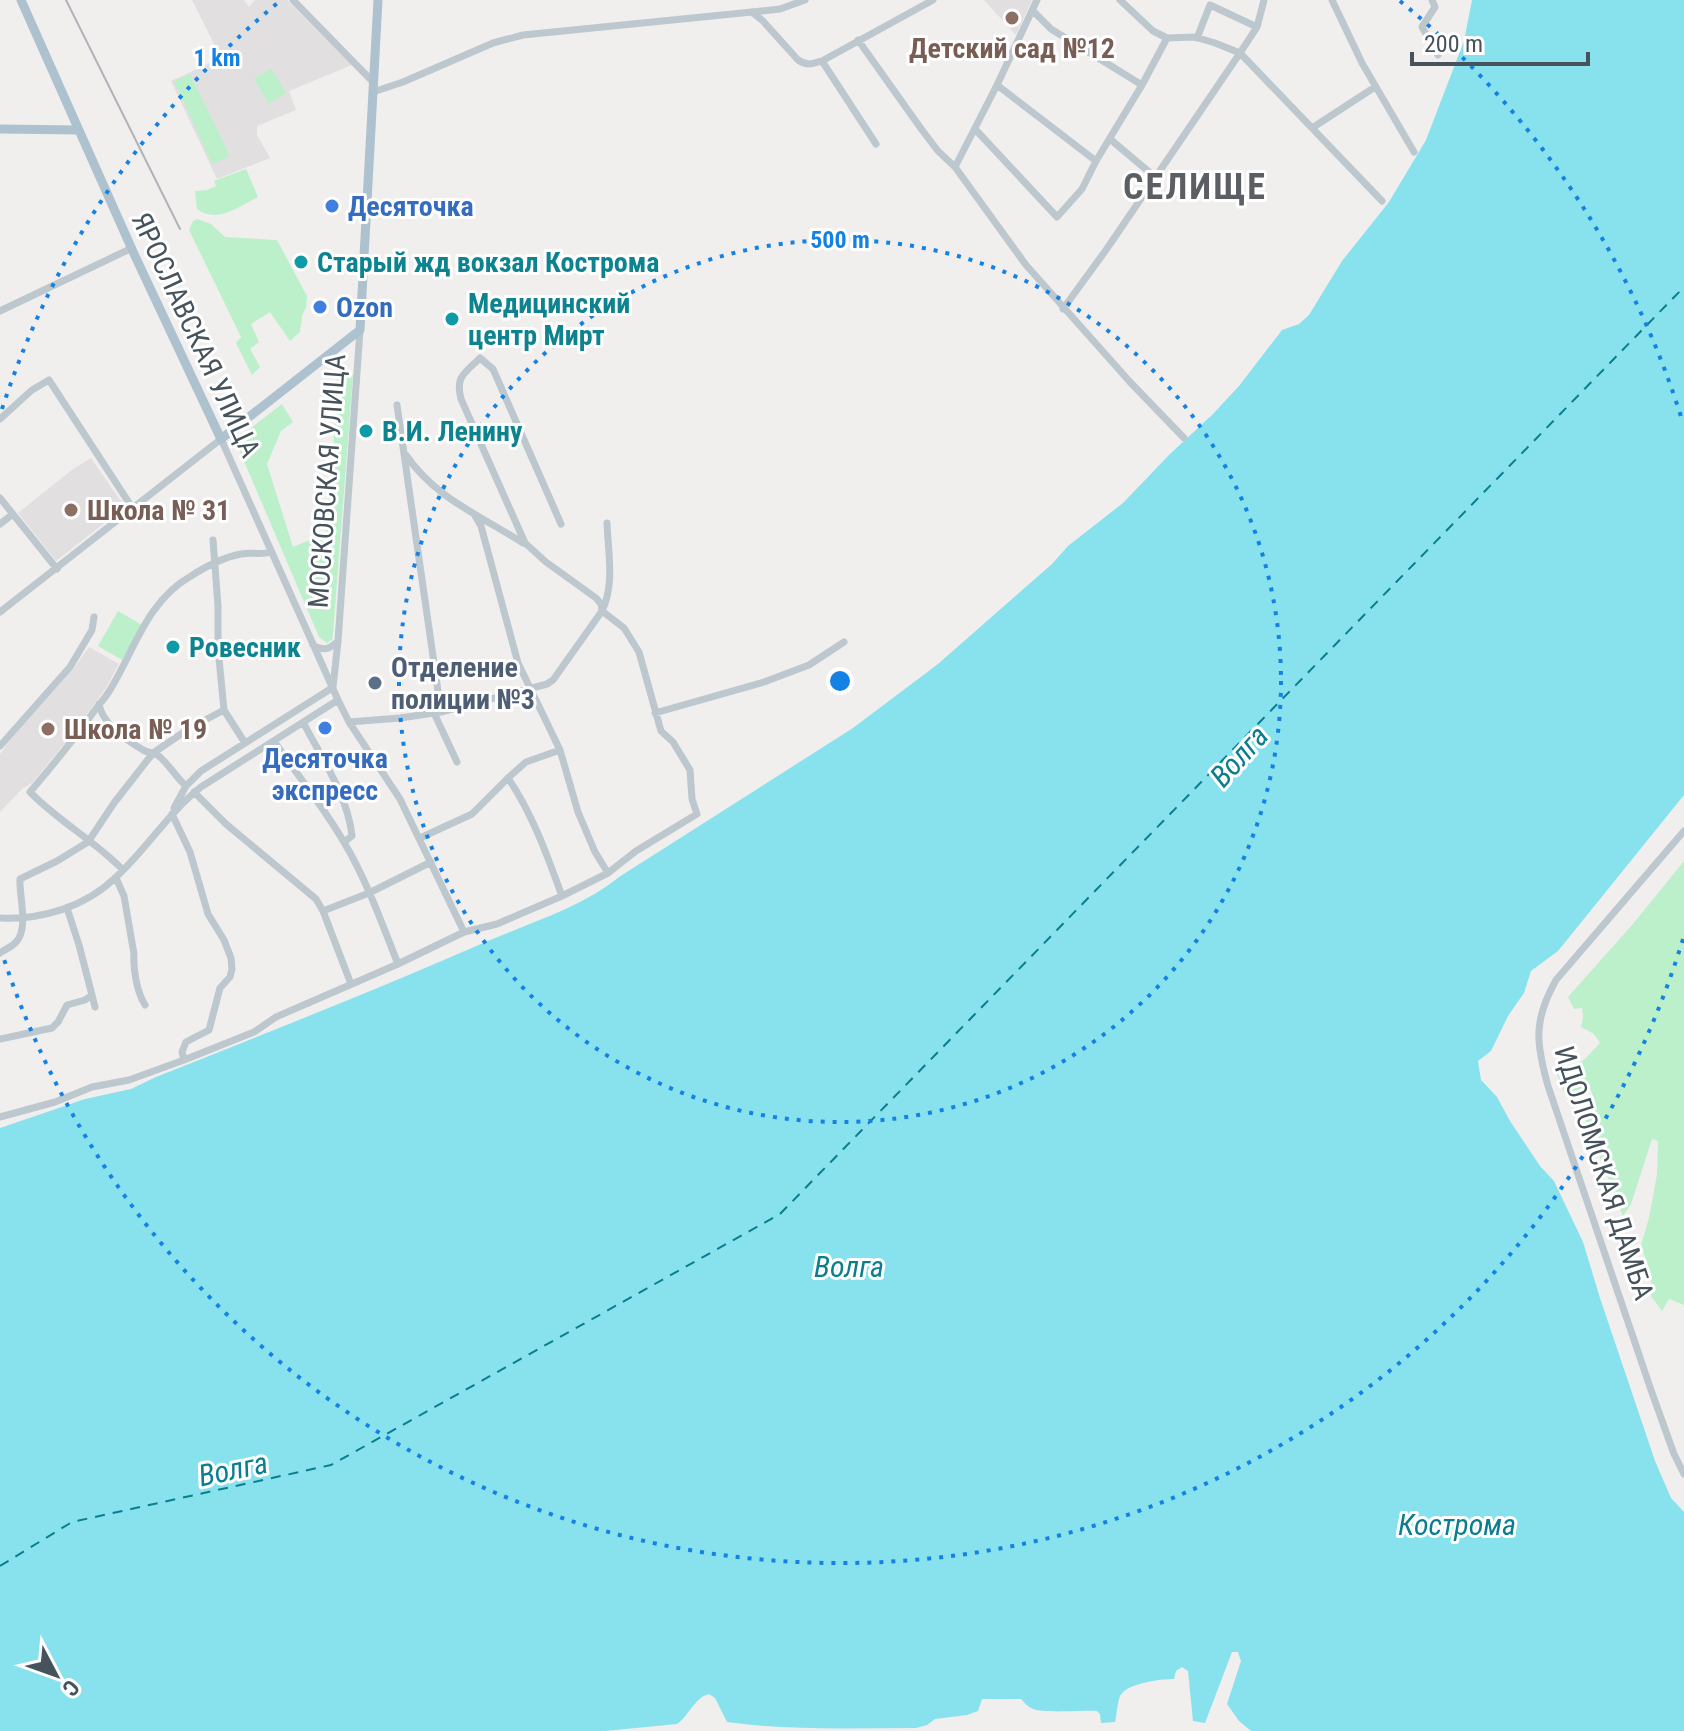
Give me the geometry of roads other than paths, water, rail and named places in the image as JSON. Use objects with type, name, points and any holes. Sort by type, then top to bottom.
[{"type":"main road","name":"ЯРОСЛАВСКАЯ УЛИЦА","points":[[21,0],[221,439]]},
{"type":"main road","name":"МОСКОВСКАЯ УЛИЦА","points":[[360,330],[378,0]]},
{"type":"main road","points":[[0,129],[78,130]]},
{"type":"main road","points":[[221,439],[360,330]]},
{"type":"street","points":[[293,0],[373,87],[403,82],[493,43],[523,35],[780,9],[805,0]]},
{"type":"street","points":[[752,12],[798,60],[810,65],[933,0]]},
{"type":"street","points":[[955,167],[1037,0]]},
{"type":"street","points":[[1120,0],[1153,31],[1167,38],[1197,38],[1240,53],[1382,201]]},
{"type":"street","points":[[1063,309],[1257,27],[1264,0]]},
{"type":"street","points":[[1332,0],[1362,63],[1414,152]]},
{"type":"street","points":[[1432,0],[1435,7],[1422,27],[1438,55]]},
{"type":"street","points":[[1197,38],[1206,2],[1257,27]]},
{"type":"street","points":[[1033,11],[1051,29],[1142,85]]},
{"type":"street","points":[[975,129],[1057,217],[1082,189],[1167,38]]},
{"type":"street","points":[[858,40],[922,130],[955,167],[1026,265],[1184,438]]},
{"type":"street","points":[[822,61],[876,144]]},
{"type":"street","points":[[997,85],[1096,161]]},
{"type":"street","points":[[1312,128],[1375,87]]},
{"type":"street","points":[[1110,139],[1155,177]]},
{"type":"street","points":[[0,311],[132,248]]},
{"type":"street","name":"МОСКОВСКАЯ УЛИЦА","points":[[332,688],[360,330]]},
{"type":"street","points":[[525,543],[458,387],[459,378],[480,358],[493,369],[561,524]]},
{"type":"street","points":[[0,419],[32,390],[49,380],[133,509]]},
{"type":"street","points":[[397,405],[437,712],[457,762]]},
{"type":"street","points":[[0,612],[221,439]]},
{"type":"street","name":"ЯРОСЛАВСКАЯ УЛИЦА","points":[[221,439],[332,688]]},
{"type":"street","points":[[0,1117],[55,1102],[92,1087],[129,1080],[254,1032],[276,1017],[464,932],[497,924],[562,896],[608,873],[636,851],[697,814],[692,799],[690,770],[673,742],[661,731],[639,652],[624,628],[602,611],[596,598],[525,543],[454,503],[418,473],[405,454]]},
{"type":"street","points":[[0,498],[57,569]]},
{"type":"street","points":[[0,524],[13,514]]},
{"type":"street","points":[[474,514],[481,526],[518,663],[560,750],[578,812],[608,873]]},
{"type":"street","points":[[349,722],[437,712],[531,689],[553,680],[602,611],[610,588],[607,523]]},
{"type":"street","points":[[213,540],[224,710],[245,743]]},
{"type":"street","points":[[123,870],[30,792],[110,691],[144,624],[175,586],[191,575],[239,554],[263,555],[271,552]]},
{"type":"street","points":[[0,746],[70,667],[92,630],[94,617]]},
{"type":"street","points":[[313,645],[322,650],[338,641]]},
{"type":"street","points":[[655,713],[775,678],[809,665],[844,642]]},
{"type":"street","points":[[172,814],[186,786],[201,771],[332,688],[349,722],[400,799],[464,932]]},
{"type":"street","points":[[0,918],[36,917],[88,898],[116,878],[194,792],[338,700]]},
{"type":"street","points":[[99,704],[107,722],[128,740],[147,752],[159,755],[186,786]]},
{"type":"street","points":[[0,953],[15,944],[23,926],[20,879],[88,842],[153,753],[224,710]]},
{"type":"street","points":[[303,722],[330,772],[351,827],[352,836],[344,842]]},
{"type":"street","points":[[274,741],[344,842],[398,964]]},
{"type":"street","points":[[420,838],[472,814],[526,762],[560,750]]},
{"type":"street","points":[[508,778],[542,845],[562,896]]},
{"type":"street","points":[[194,792],[226,824],[316,899],[351,984]]},
{"type":"street","points":[[172,814],[190,852],[208,914],[224,940],[232,969],[230,977],[220,988],[211,1026],[205,1033],[186,1042],[182,1052],[184,1060]]},
{"type":"street","name":"ИДОЛОМСКАЯ ДАМБА","points":[[1684,831],[1556,980],[1544,1005],[1538,1034],[1548,1086],[1651,1390],[1684,1474]]},
{"type":"street","points":[[323,911],[369,893],[431,862]]},
{"type":"street","points":[[116,878],[124,896],[133,963],[145,1005]]},
{"type":"street","points":[[67,908],[95,1007]]},
{"type":"street","points":[[0,1039],[52,1028],[67,1005],[92,995]]},
{"type":"water","name":"Волга","points":[[1472,0],[1684,0],[1684,795],[1558,951],[1531,971],[1524,993],[1508,1016],[1491,1051],[1478,1061],[1481,1080],[1497,1097],[1540,1166],[1554,1181],[1583,1242],[1655,1461],[1671,1498],[1684,1512],[1684,1731],[1251,1731],[1227,1704],[1241,1661],[1238,1652],[1232,1652],[1205,1723],[1193,1721],[1188,1671],[1182,1667],[1176,1671],[1174,1679],[1129,1688],[1120,1696],[1115,1722],[1101,1723],[1097,1711],[1044,1711],[1031,1708],[1021,1699],[982,1699],[978,1711],[935,1719],[916,1728],[774,1727],[727,1722],[715,1698],[709,1694],[699,1699],[677,1724],[605,1731],[0,1731],[0,1128],[85,1099],[131,1089],[590,897],[853,728],[938,664],[1052,564],[1068,546],[1123,503],[1239,386],[1282,330],[1299,324],[1309,315],[1342,261],[1389,202],[1426,140],[1464,41]]},
{"type":"railway","points":[[66,0],[180,229]]},
{"type":"place","name":"Детский сад №12","points":[[1012,18]]},
{"type":"place","name":"Десяточка","points":[[332,206]]},
{"type":"place","name":"Старый жд вокзал Кострома","points":[[301,262]]},
{"type":"place","name":"Ozon","points":[[320,307]]},
{"type":"place","name":"Медицинский центр Мирт","points":[[452,319]]},
{"type":"place","name":"В.И. Ленину","points":[[366,431]]},
{"type":"place","name":"Школа № 31","points":[[71,510]]},
{"type":"place","name":"Ровесник","points":[[173,647]]},
{"type":"place","name":"Отделение полиции №3","points":[[375,683]]},
{"type":"place","name":"Десяточка экспресс","points":[[325,728]]},
{"type":"place","name":"Школа № 19","points":[[48,729]]},
{"type":"district","name":"СЕЛИЩЕ","points":[[1195,187]]},
{"type":"water label","name":"Кострома","points":[[1457,1524]]}]
